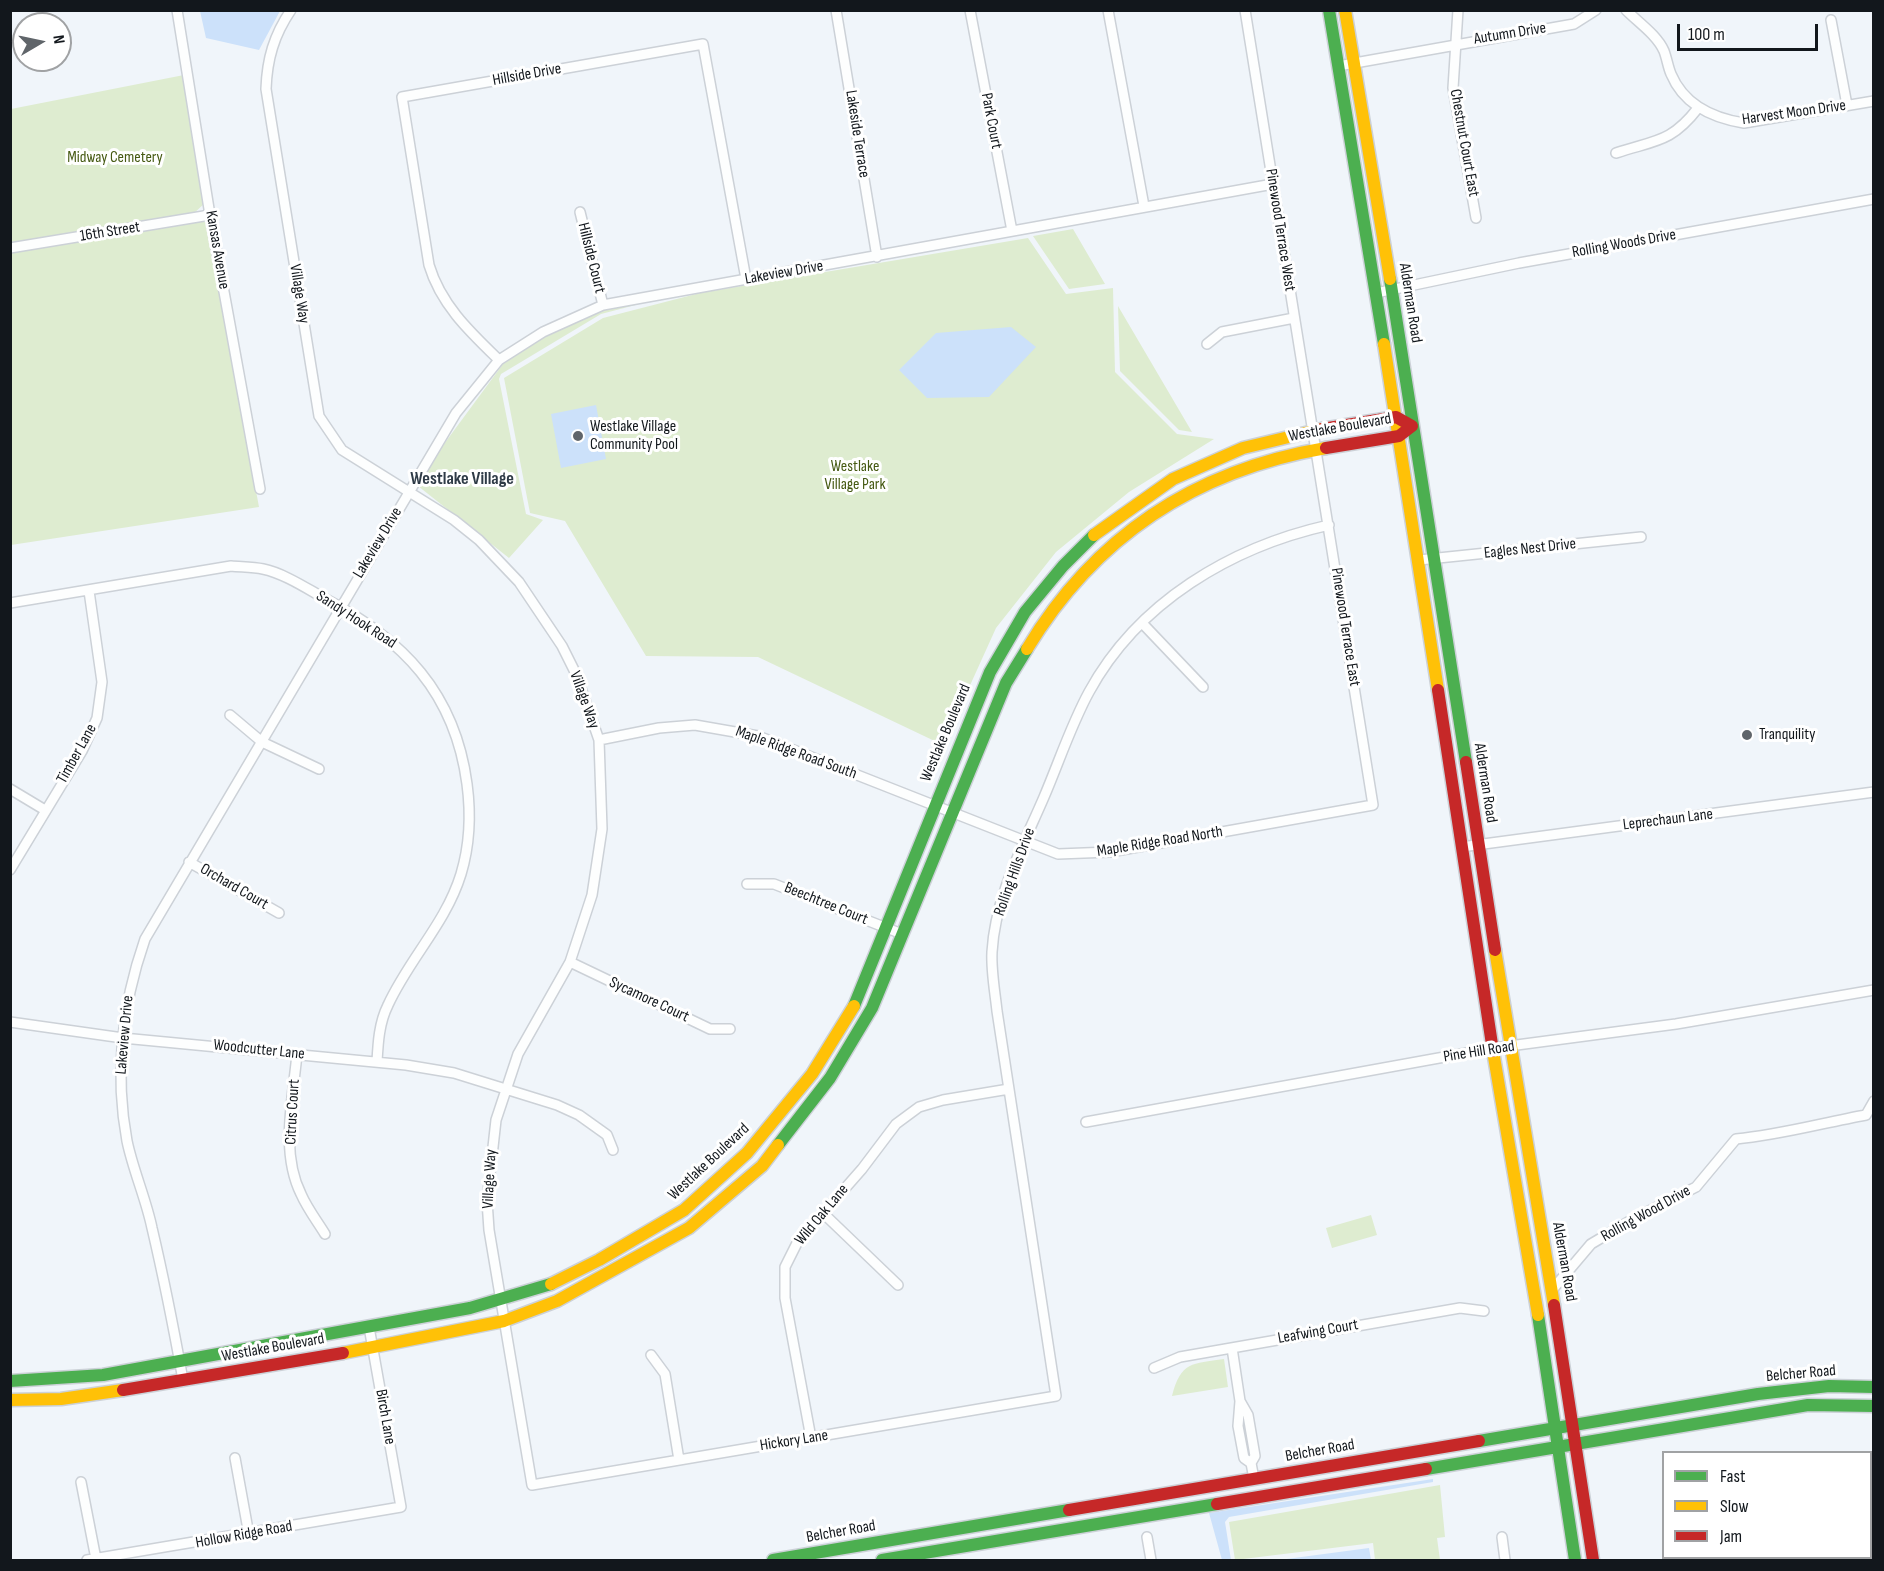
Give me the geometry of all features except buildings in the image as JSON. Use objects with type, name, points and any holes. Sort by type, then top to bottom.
[{"type":"main road","name":"Alderman Road","points":[[1329,10],[1419,560],[1461,847],[1557,1428],[1575,1560]]},
{"type":"main road","name":"Alderman Road","points":[[1345,10],[1392,289],[1510,1047],[1574,1426],[1574,1443],[1593,1560]]},
{"type":"main road","name":"Westlake Boulevard","points":[[10,1380],[42,1381],[103,1375],[500,1300],[561,1279],[599,1260],[684,1210],[747,1153],[812,1074],[858,999],[933,806],[990,672],[1025,612],[1063,566],[1100,529],[1173,479],[1243,448],[1313,431],[1395,417],[1412,426],[1399,436],[1286,455],[1245,467],[1184,494],[1109,547],[1076,579],[1044,620],[1006,683],[866,1018],[830,1078],[762,1166],[715,1207],[664,1244],[557,1301],[504,1321],[373,1348],[183,1380],[61,1399],[10,1400]]},
{"type":"main road","name":"Belcher Road","points":[[773,1560],[1792,1389],[1829,1386],[1874,1387]]},
{"type":"main road","name":"Belcher Road","points":[[882,1560],[1558,1444],[1808,1405],[1874,1406]]},
{"type":"main road","points":[[1254,1479],[1257,1497]]},
{"type":"street","name":"Kansas Avenue","points":[[177,10],[210,215],[260,489]]},
{"type":"street","name":"Village Way","points":[[291,10],[275,37],[267,68],[266,89],[319,416],[342,450],[470,533],[519,582],[562,646],[576,674],[599,741],[602,829],[599,862],[592,895],[570,962],[518,1054],[505,1091],[492,1146],[488,1201],[500,1300],[532,1485]]},
{"type":"street","name":"Lakeside Terrace","points":[[836,10],[877,256]]},
{"type":"street","name":"Park Court","points":[[970,10],[1012,231]]},
{"type":"street","points":[[1108,10],[1144,206]]},
{"type":"street","name":"Pinewood Terrace West","points":[[1245,10],[1317,449]]},
{"type":"street","name":"Chestnut Court East","points":[[1458,10],[1453,88],[1476,218]]},
{"type":"street","name":"Autumn Drive","points":[[1455,44],[1574,24],[1596,10]]},
{"type":"street","name":"Harvest Moon Drive","points":[[1626,10],[1654,36],[1664,51],[1678,89],[1698,108],[1728,120],[1744,123],[1874,100]]},
{"type":"street","points":[[1831,20],[1847,105]]},
{"type":"street","name":"Hillside Drive","points":[[499,360],[462,323],[435,285],[429,265],[402,97],[703,44],[746,279]]},
{"type":"street","points":[[1338,66],[1455,44]]},
{"type":"street","points":[[1616,153],[1668,138],[1681,129],[1698,108]]},
{"type":"street","name":"Lakeview Drive","points":[[183,1380],[152,1226],[127,1142],[121,1090],[124,1011],[145,939],[456,413],[499,360],[543,332],[603,305],[1273,184]]},
{"type":"street","name":"Rolling Woods Drive","points":[[1376,293],[1528,261],[1874,199]]},
{"type":"street","name":"Hillside Court","points":[[580,212],[603,305]]},
{"type":"street","name":"16th Street","points":[[10,248],[210,215]]},
{"type":"street","points":[[1207,344],[1222,332],[1294,318]]},
{"type":"street","name":"Pinewood Terrace East","points":[[1317,449],[1373,805]]},
{"type":"street","name":"Rolling Hills Drive","points":[[1056,1396],[997,1011],[992,953],[999,910],[1024,843],[1089,692],[1110,662],[1143,624],[1170,598],[1219,564],[1249,549],[1285,536],[1329,525]]},
{"type":"street","name":"Eagles Nest Drive","points":[[1419,560],[1641,537]]},
{"type":"street","name":"Sandy Hook Road","points":[[10,603],[231,566],[264,569],[341,606],[398,646],[435,690],[453,725],[464,759],[470,808],[469,837],[461,873],[439,921],[387,1006],[380,1030],[376,1062]]},
{"type":"street","name":"Timber Lane","points":[[10,870],[82,751],[97,718],[102,682],[89,591]]},
{"type":"street","points":[[1143,624],[1203,687]]},
{"type":"street","points":[[230,715],[262,742],[319,769]]},
{"type":"street","name":"Maple Ridge Road South","points":[[599,741],[658,728],[695,725],[729,729],[758,736],[804,753],[952,814]]},
{"type":"street","points":[[10,789],[45,810]]},
{"type":"street","name":"Leprechaun Lane","points":[[1461,847],[1874,792]]},
{"type":"street","name":"Maple Ridge Road North","points":[[952,814],[1058,855],[1110,852],[1373,805]]},
{"type":"street","name":"Orchard Court","points":[[189,862],[279,913]]},
{"type":"street","name":"Beechtree Court","points":[[747,884],[774,884],[902,934]]},
{"type":"street","name":"Sycamore Court","points":[[570,962],[710,1029],[730,1029]]},
{"type":"street","name":"Pine Hill Road","points":[[1086,1122],[1494,1048],[1676,1024],[1874,990]]},
{"type":"street","name":"Woodcutter Lane","points":[[10,1022],[123,1038],[376,1062],[454,1074],[557,1105],[579,1115],[607,1135],[613,1150]]},
{"type":"street","name":"Citrus Court","points":[[297,1054],[290,1135],[292,1166],[300,1193],[326,1234]]},
{"type":"street","name":"Wild Oak Lane","points":[[811,1438],[785,1298],[785,1267],[797,1243],[824,1214],[896,1124],[919,1107],[943,1100],[1009,1089]]},
{"type":"street","name":"Rolling Wood Drive","points":[[1552,1290],[1591,1244],[1635,1218],[1696,1187],[1736,1139],[1775,1135],[1804,1126],[1866,1114],[1874,1101]]},
{"type":"street","points":[[824,1214],[898,1285]]},
{"type":"street","name":"Leafwing Court","points":[[1154,1368],[1180,1357],[1460,1308],[1484,1311]]},
{"type":"street","name":"Birch Lane","points":[[369,1326],[400,1507]]},
{"type":"street","points":[[1232,1348],[1240,1401],[1238,1426],[1244,1458],[1251,1463]]},
{"type":"street","points":[[651,1355],[665,1374],[679,1460]]},
{"type":"street","name":"Hickory Lane","points":[[532,1485],[1056,1396]]},
{"type":"street","points":[[1240,1401],[1245,1408],[1255,1456],[1251,1463],[1254,1479]]},
{"type":"street","points":[[1238,1426],[1249,1424]]},
{"type":"street","points":[[235,1458],[249,1535]]},
{"type":"street","points":[[81,1482],[92,1560]]},
{"type":"street","name":"Hollow Ridge Road","points":[[92,1560],[249,1535],[400,1507]]},
{"type":"street","points":[[1147,1537],[1151,1560]]},
{"type":"street","points":[[1502,1537],[1506,1560]]},
{"type":"green space","name":"Midway Cemetery","points":[[184,75],[205,203],[192,215],[11,245],[11,109]]},
{"type":"green space","points":[[206,221],[259,507],[11,545],[11,253]]},
{"type":"green space","points":[[1073,229],[1105,284],[1069,289],[1033,236]]},
{"type":"green space","name":"Westlake Village Park","points":[[1028,238],[1066,294],[1113,288],[1115,372],[1177,434],[1214,439],[1129,492],[1056,552],[996,628],[943,745],[758,657],[646,656],[565,521],[530,513],[504,378],[603,318],[700,293]]},
{"type":"green space","points":[[651,301],[601,314],[501,374],[499,379],[526,514],[543,520],[509,558],[418,486],[444,444],[503,364],[546,336],[604,310]]},
{"type":"green space","points":[[1118,306],[1192,432],[1179,430],[1120,371]]},
{"type":"green space","points":[[1371,1215],[1377,1235],[1332,1248],[1326,1228]]},
{"type":"green space","points":[[1224,1359],[1228,1387],[1172,1396],[1179,1376],[1189,1366]]},
{"type":"green space","points":[[1440,1485],[1445,1537],[1437,1538],[1440,1560],[1375,1560],[1373,1543],[1235,1560],[1229,1522]]},
{"type":"water","points":[[200,10],[280,11],[259,50],[206,38]]},
{"type":"water","points":[[1011,327],[1036,347],[989,397],[927,398],[899,370],[936,333]]},
{"type":"water","name":"Westlake Village Community Pool","points":[[596,405],[606,459],[561,468],[551,414]]},
{"type":"water","points":[[1433,1479],[1433,1482],[1229,1517],[1225,1522],[1231,1560],[1222,1560],[1209,1513]]},
{"type":"water","points":[[1369,1548],[1371,1560],[1279,1560]]},
{"type":"traffic: fast","points":[[1329,10],[1384,344]]},
{"type":"traffic: fast","points":[[1390,279],[1466,762]]},
{"type":"traffic: fast","points":[[854,1006],[990,672],[1025,612],[1063,566],[1094,535]]},
{"type":"traffic: fast","points":[[778,1145],[830,1078],[872,1008],[1006,683],[1027,649]]},
{"type":"traffic: fast","points":[[10,1381],[103,1375],[470,1308],[551,1284]]},
{"type":"traffic: fast","points":[[1538,1315],[1575,1560]]},
{"type":"traffic: fast","points":[[1479,1441],[1758,1394],[1829,1386],[1874,1387]]},
{"type":"traffic: fast","points":[[1426,1469],[1808,1405],[1874,1406]]},
{"type":"traffic: fast","points":[[882,1560],[1217,1504]]},
{"type":"traffic: fast","points":[[773,1560],[1069,1510]]},
{"type":"traffic: slow","points":[[1345,10],[1390,279]]},
{"type":"traffic: slow","points":[[1384,344],[1438,690]]},
{"type":"traffic: slow","points":[[1094,535],[1173,479],[1243,448],[1322,429]]},
{"type":"traffic: slow","points":[[1027,649],[1054,609],[1084,573],[1117,542],[1153,514],[1192,491],[1234,473],[1279,458],[1326,448]]},
{"type":"traffic: slow","points":[[1495,950],[1554,1305]]},
{"type":"traffic: slow","points":[[551,1284],[599,1260],[684,1210],[747,1153],[812,1074],[854,1006]]},
{"type":"traffic: slow","points":[[1493,1051],[1538,1315]]},
{"type":"traffic: slow","points":[[343,1353],[504,1321],[557,1301],[689,1228],[762,1166],[778,1145]]},
{"type":"traffic: slow","points":[[10,1400],[61,1399],[123,1390]]},
{"type":"traffic: jam","points":[[1322,429],[1396,417],[1412,426],[1399,436],[1326,448]]},
{"type":"traffic: jam","points":[[1438,690],[1493,1051]]},
{"type":"traffic: jam","points":[[1466,762],[1495,950]]},
{"type":"traffic: jam","points":[[1554,1305],[1593,1560]]},
{"type":"traffic: jam","points":[[123,1390],[343,1353]]},
{"type":"traffic: jam","points":[[1069,1510],[1479,1441]]},
{"type":"traffic: jam","points":[[1217,1504],[1426,1469]]},
{"type":"place","name":"Westlake Village Community Pool","points":[[578,436]]},
{"type":"place","name":"Tranquility","points":[[1747,735]]},
{"type":"district","name":"Westlake Village","points":[[462,479]]}]
